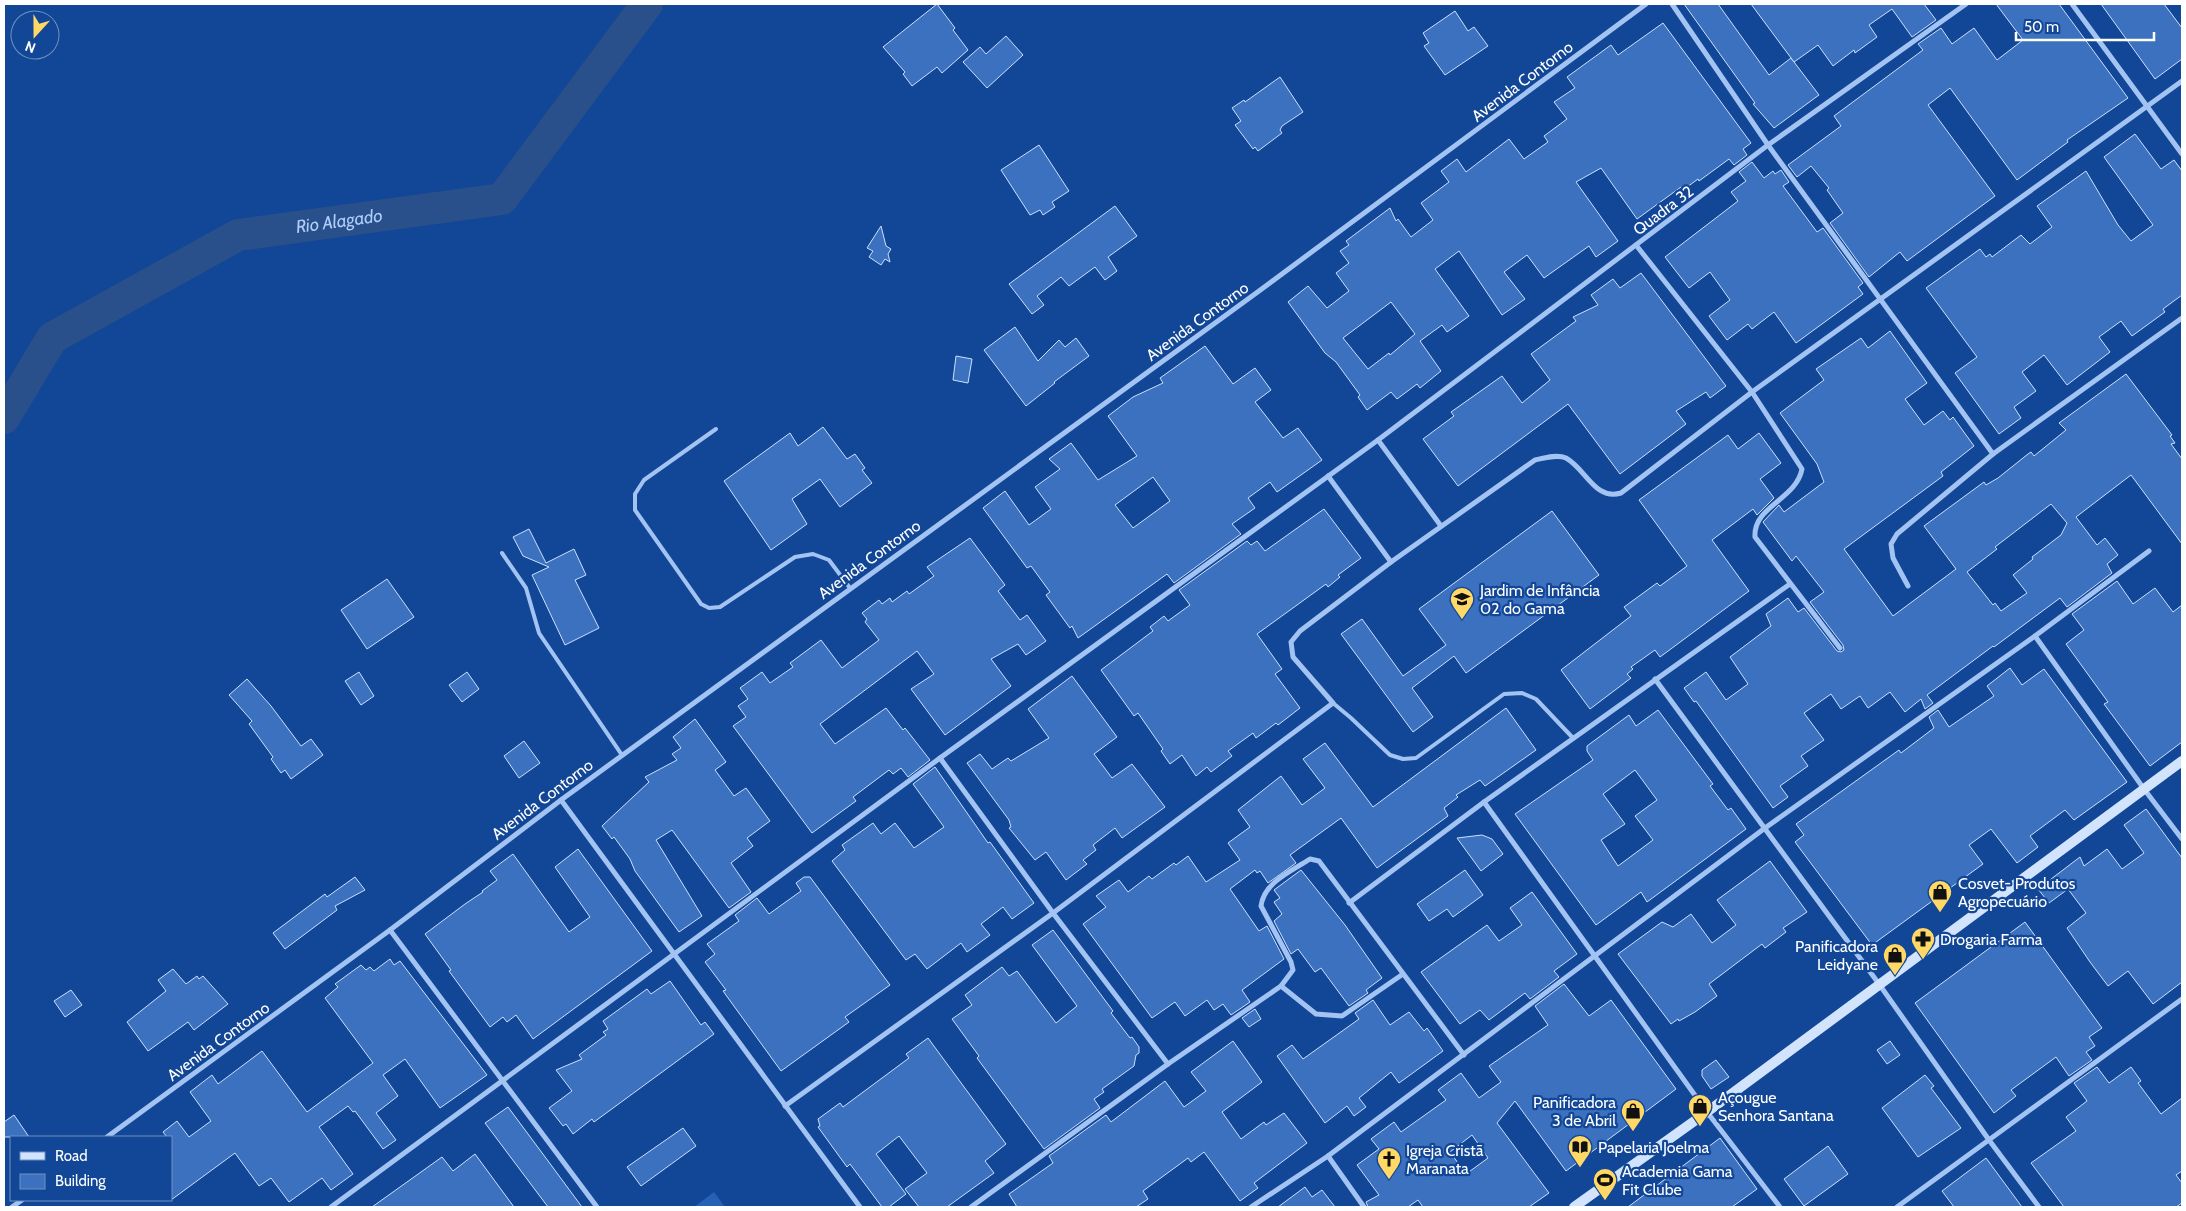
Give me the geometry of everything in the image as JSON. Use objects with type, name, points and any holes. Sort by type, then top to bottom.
[{"type":"street","name":"Avenida Contorno","points":[[108,1136],[390,930],[622,755],[1251,297],[1646,4]]},
{"type":"street","points":[[1672,4],[1768,145],[1993,454]]},
{"type":"street","name":"Quadra 32","points":[[331,1207],[940,758],[1378,440],[1768,145],[1966,4]]},
{"type":"street","points":[[2072,4],[2182,154]]},
{"type":"street","points":[[786,1106],[1053,913],[1333,703],[1292,657],[1291,642],[1300,631],[1391,562],[1535,460],[1549,457],[1565,458],[1604,494],[1613,496],[1621,493],[1752,392],[2182,81]]},
{"type":"street","points":[[1636,245],[1752,392],[1802,469],[1800,480],[1794,487],[1758,519],[1754,528],[1755,537],[1840,648]]},
{"type":"street","points":[[1908,586],[1893,558],[1891,544],[1897,534],[1993,454],[2182,318]]},
{"type":"street","points":[[1378,440],[1441,526]]},
{"type":"street","points":[[1328,476],[1391,562]]},
{"type":"street","points":[[1250,1207],[1328,1156],[1765,828],[2035,636],[2149,551]]},
{"type":"street","points":[[1350,903],[1484,802],[1790,584]]},
{"type":"street","points":[[2035,636],[2182,839]]},
{"type":"street","points":[[1655,679],[1879,984],[1989,1140],[2039,1207]]},
{"type":"street","points":[[940,758],[1053,913],[1168,1064]]},
{"type":"street","points":[[1574,1207],[1707,1112],[2182,761]]},
{"type":"street","points":[[561,800],[860,1207]]},
{"type":"street","points":[[1484,802],[1707,1112],[1780,1207]]},
{"type":"street","points":[[971,1207],[1168,1064],[1281,986],[1293,970],[1292,962],[1261,906],[1262,897],[1270,886],[1310,859],[1319,861],[1464,1055]]},
{"type":"street","points":[[390,930],[501,1082],[597,1207]]},
{"type":"street","points":[[1281,986],[1316,1014],[1342,1016],[1403,974]]},
{"type":"street","points":[[1897,1207],[2182,999]]},
{"type":"street","points":[[1328,1156],[1364,1207]]},
{"type":"street","points":[[1905,1202],[1909,1207]]},
{"type":"lane","points":[[716,428],[644,480],[635,494],[635,510],[701,604],[709,608],[720,607],[795,557],[813,554],[829,560],[850,588]]},
{"type":"lane","points":[[502,554],[526,588],[539,633],[622,755]]},
{"type":"lane","points":[[1333,703],[1390,755],[1403,759],[1416,758],[1504,694],[1522,694],[1536,699],[1573,738]]},
{"type":"shaded area","points":[[714,1192],[725,1207],[694,1207]]},
{"type":"building","points":[[937,4],[955,28],[953,30],[968,50],[942,73],[937,67],[912,86],[903,74],[905,72],[883,47]]},
{"type":"building","points":[[1684,4],[1718,4],[1769,75],[1791,58],[1819,95],[1774,128],[1753,104],[1755,103]]},
{"type":"building","points":[[1751,4],[1924,4],[1936,20],[1912,37],[1892,9],[1869,25],[1877,37],[1855,53],[1854,50],[1833,66],[1818,45],[1794,62]]},
{"type":"building","points":[[1996,4],[2059,4],[2128,98],[2067,140],[2068,142],[2017,180],[1950,88],[1928,105],[1995,196],[1907,261],[1900,252],[1869,277],[1830,223],[1843,213],[1827,190],[1829,188],[1811,166],[1797,177],[1788,165],[1841,126],[1834,116],[1923,50],[1918,44],[1941,28],[1952,44],[1974,28],[1997,60],[2023,40]]},
{"type":"building","points":[[2101,4],[2164,4],[2182,28],[2182,59],[2155,79]]},
{"type":"building","points":[[1455,11],[1468,31],[1474,27],[1488,46],[1445,75],[1424,46],[1429,43],[1423,33]]},
{"type":"building","points":[[1663,23],[1751,143],[1743,149],[1747,155],[1734,165],[1729,159],[1699,181],[1698,179],[1683,190],[1681,187],[1637,219],[1601,168],[1576,182],[1618,241],[1596,257],[1589,246],[1544,278],[1527,255],[1504,272],[1525,299],[1502,315],[1459,251],[1435,269],[1469,316],[1447,332],[1442,325],[1420,341],[1441,371],[1420,388],[1417,384],[1397,399],[1391,392],[1367,410],[1358,397],[1360,395],[1336,362],[1325,353],[1288,302],[1308,286],[1327,308],[1349,291],[1336,273],[1349,263],[1340,251],[1349,245],[1346,241],[1390,208],[1396,221],[1398,219],[1411,237],[1433,220],[1421,203],[1449,182],[1441,171],[1457,159],[1466,172],[1509,139],[1524,159],[1548,142],[1544,136],[1567,119],[1554,102],[1575,88],[1567,77],[1611,45],[1618,55]],"holes":[[[1391,302],[1415,334],[1390,355],[1389,353],[1368,369],[1343,338]]]},
{"type":"building","points":[[1006,36],[1023,55],[987,88],[963,62],[980,47],[986,54]]},
{"type":"building","points":[[1280,77],[1303,112],[1282,126],[1280,130],[1282,133],[1258,151],[1255,147],[1253,149],[1235,125],[1241,121],[1232,108],[1244,100],[1245,102]]},
{"type":"building","points":[[2135,134],[2161,169],[2174,160],[2182,171],[2182,295],[2163,309],[2165,312],[2132,336],[2121,321],[2099,337],[2110,352],[2067,385],[2044,355],[2022,372],[2036,391],[2014,407],[2021,418],[1999,434],[1955,373],[1977,357],[1926,288],[1980,249],[1986,257],[1990,254],[1992,257],[2021,235],[2030,244],[2052,227],[2037,206],[2086,171],[2118,225],[2131,241],[2153,225],[2104,157]]},
{"type":"building","points":[[1039,145],[1069,191],[1052,202],[1055,207],[1043,215],[1040,210],[1030,215],[1001,170]]},
{"type":"building","points":[[1752,162],[1764,178],[1773,171],[1775,174],[1781,170],[1789,182],[1783,186],[1817,232],[1823,228],[1863,283],[1858,287],[1863,294],[1796,343],[1774,312],[1752,329],[1748,324],[1727,340],[1709,316],[1730,300],[1710,272],[1689,288],[1665,257],[1738,201],[1731,192],[1746,181],[1739,172]]},
{"type":"building","points":[[1115,206],[1137,236],[1108,257],[1117,271],[1105,280],[1095,267],[1069,286],[1061,277],[1037,296],[1044,305],[1032,314],[1009,284]]},
{"type":"building","points":[[881,226],[886,246],[891,249],[888,254],[890,262],[885,259],[881,265],[869,257],[873,251],[867,248]]},
{"type":"building","points":[[1641,273],[1726,386],[1710,398],[1706,392],[1676,411],[1686,424],[1620,474],[1568,404],[1458,486],[1423,439],[1454,416],[1451,412],[1502,376],[1522,403],[1550,380],[1531,354],[1576,321],[1573,317],[1598,305],[1591,295],[1613,279],[1620,288]]},
{"type":"building","points":[[1015,327],[1038,361],[1059,340],[1065,347],[1076,338],[1089,356],[1026,406],[984,350]]},
{"type":"building","points":[[1890,331],[1927,383],[1905,399],[1924,425],[1943,411],[1950,420],[1953,417],[1974,446],[1941,472],[1943,476],[1844,549],[1893,616],[1956,569],[1924,526],[1984,482],[1986,485],[1998,478],[2031,452],[2034,456],[2066,430],[2059,423],[2126,374],[2172,435],[2170,436],[2175,443],[2171,444],[2182,459],[2182,544],[2131,475],[2076,517],[2097,545],[2105,538],[2118,555],[2107,564],[2112,573],[2067,607],[2060,598],[1993,646],[1927,695],[1933,703],[1925,709],[1921,699],[1905,712],[1890,692],[1868,708],[1860,696],[1841,709],[1831,694],[1804,713],[1824,740],[1801,756],[1808,766],[1780,786],[1788,797],[1773,808],[1696,701],[1694,702],[1684,688],[1706,672],[1726,700],[1748,684],[1730,657],[1771,626],[1766,614],[1788,598],[1798,612],[1804,608],[1837,651],[1841,652],[1844,650],[1843,645],[1810,602],[1824,592],[1796,556],[1792,561],[1763,522],[1779,505],[1784,512],[1824,482],[1817,464],[1780,413],[1824,380],[1816,369],[1861,338],[1868,348]],"holes":[[[2051,504],[2067,523],[2061,535],[2032,557],[2033,559],[2013,575],[2027,593],[2001,611],[1995,603],[1993,605],[1967,572],[1997,549],[1995,547]]]},
{"type":"building","points":[[1205,346],[1233,384],[1255,368],[1271,390],[1255,402],[1283,438],[1298,428],[1322,460],[1277,492],[1270,482],[1248,498],[1255,508],[1232,524],[1241,534],[1174,583],[1167,574],[1078,638],[1072,626],[1070,628],[1046,595],[1050,592],[1031,566],[1027,568],[983,508],[1005,491],[1029,525],[1051,509],[1035,487],[1060,469],[1049,459],[1071,443],[1098,480],[1137,456],[1108,416],[1133,397],[1163,383],[1160,378]],"holes":[[[1153,477],[1170,501],[1133,528],[1115,505]]]},
{"type":"building","points":[[956,356],[972,359],[968,383],[953,380]]},
{"type":"building","points":[[823,427],[847,459],[855,454],[865,468],[862,470],[872,483],[840,507],[820,479],[792,499],[807,524],[771,550],[724,481],[790,433],[798,446]]},
{"type":"building","points":[[1759,433],[1781,463],[1760,479],[1774,498],[1757,515],[1753,509],[1712,540],[1749,591],[1660,657],[1655,650],[1631,667],[1633,669],[1627,674],[1631,678],[1590,709],[1561,670],[1631,616],[1624,607],[1657,583],[1660,586],[1687,566],[1639,500],[1728,435],[1738,449]]},
{"type":"building","points":[[1324,509],[1361,558],[1338,575],[1340,577],[1328,587],[1326,584],[1257,634],[1282,669],[1275,674],[1300,708],[1278,725],[1276,723],[1256,738],[1253,733],[1228,751],[1232,756],[1211,772],[1207,767],[1196,776],[1182,755],[1170,764],[1161,751],[1163,749],[1138,713],[1134,716],[1101,670],[1153,631],[1150,627],[1164,616],[1168,621],[1190,605],[1179,590],[1247,541],[1251,545],[1257,541],[1265,551]]},
{"type":"building","points":[[1552,511],[1599,575],[1466,673],[1454,656],[1412,688],[1433,717],[1413,732],[1341,634],[1362,619],[1403,676],[1446,645],[1419,609]]},
{"type":"building","points":[[529,529],[546,563],[574,549],[586,575],[575,580],[599,628],[565,645],[532,575],[549,567],[523,556],[513,537]]},
{"type":"building","points":[[970,538],[1005,585],[998,591],[1020,620],[1027,615],[1046,641],[1026,655],[1018,644],[991,659],[1011,686],[945,735],[911,689],[934,674],[917,651],[820,724],[835,744],[886,708],[903,730],[905,728],[930,760],[908,777],[901,768],[893,774],[889,770],[853,797],[856,801],[812,833],[733,726],[746,717],[738,706],[748,699],[740,688],[762,672],[770,683],[793,667],[790,663],[821,640],[842,668],[879,640],[865,622],[867,619],[862,613],[879,600],[882,604],[890,598],[892,602],[907,591],[909,594],[934,576],[927,567]]},
{"type":"building","points":[[387,579],[414,617],[367,649],[341,610]]},
{"type":"building","points":[[2117,581],[2133,604],[2155,588],[2173,612],[2182,605],[2182,742],[2150,766],[2104,704],[2108,702],[2066,644],[2084,630],[2072,614]]},
{"type":"building","points":[[2010,668],[2022,685],[2044,669],[2127,782],[2074,820],[2065,810],[2030,836],[2038,847],[2017,863],[1991,829],[1969,845],[1983,864],[1872,945],[1795,842],[1804,835],[1796,824],[1899,750],[1901,753],[1934,728],[1929,717],[1938,710],[1949,727],[1994,696],[1987,686]]},
{"type":"building","points":[[359,672],[374,696],[361,705],[345,681]]},
{"type":"building","points":[[467,672],[479,689],[462,702],[449,685]]},
{"type":"building","points":[[1072,676],[1117,737],[1094,754],[1112,778],[1132,764],[1165,807],[1122,838],[1115,828],[1093,845],[1096,850],[1083,860],[1087,864],[1066,880],[1046,852],[1035,860],[1009,828],[1011,827],[1009,820],[967,763],[980,754],[992,769],[1008,758],[1011,761],[1049,738],[1028,709]]},
{"type":"building","points":[[247,679],[271,706],[301,746],[311,739],[323,755],[291,779],[285,770],[281,773],[271,759],[273,757],[249,724],[252,721],[229,695]]},
{"type":"building","points":[[1506,708],[1536,750],[1485,786],[1480,780],[1456,795],[1458,797],[1444,808],[1448,816],[1377,868],[1341,818],[1290,855],[1296,863],[1268,883],[1260,871],[1257,873],[1255,870],[1230,889],[1259,931],[1267,926],[1284,959],[1242,990],[1250,1002],[1231,1015],[1223,1004],[1214,1010],[1207,1000],[1185,1016],[1175,1002],[1152,1018],[1083,924],[1106,907],[1096,896],[1119,880],[1128,892],[1149,876],[1152,879],[1174,863],[1176,865],[1188,856],[1206,882],[1240,860],[1228,843],[1250,827],[1238,810],[1281,776],[1302,805],[1325,788],[1303,759],[1325,743],[1373,807]]},
{"type":"building","points":[[1658,710],[1713,784],[1710,786],[1728,810],[1731,808],[1746,829],[1647,902],[1641,892],[1596,925],[1515,814],[1593,760],[1587,751],[1587,746],[1629,715],[1636,726]],"holes":[[[1635,770],[1657,800],[1635,816],[1653,840],[1618,866],[1601,840],[1625,824],[1603,794]]]},
{"type":"building","points":[[695,719],[726,762],[715,770],[734,796],[746,788],[770,821],[747,838],[753,846],[731,863],[751,892],[729,908],[672,830],[656,840],[702,916],[679,932],[635,871],[630,859],[614,837],[612,839],[602,826],[649,782],[645,777],[677,760],[672,754],[681,748],[673,737]]},
{"type":"building","points":[[524,741],[540,763],[519,778],[504,756]]},
{"type":"building","points":[[935,767],[988,843],[990,842],[1034,903],[1012,919],[1003,907],[981,924],[990,935],[967,952],[961,943],[927,969],[915,954],[906,960],[832,861],[845,850],[842,845],[873,823],[881,834],[895,823],[914,848],[944,827],[913,784]]},
{"type":"building","points":[[2146,809],[2182,858],[2182,982],[2153,1004],[2128,971],[2108,986],[2090,962],[2067,928],[2086,913],[2068,889],[2049,903],[2038,889],[2080,857],[2084,866],[2107,849],[2122,869],[2144,853],[2124,825]]},
{"type":"building","points":[[1482,835],[1492,839],[1503,854],[1481,871],[1457,838]]},
{"type":"building","points":[[578,849],[652,951],[533,1039],[516,1015],[507,1022],[503,1017],[490,1027],[449,971],[451,970],[425,934],[497,880],[490,871],[513,854],[569,932],[590,917],[555,867]]},
{"type":"building","points":[[1770,861],[1807,912],[1783,928],[1786,932],[1765,948],[1762,944],[1709,984],[1717,996],[1695,1012],[1671,1024],[1618,954],[1662,922],[1673,927],[1691,914],[1712,943],[1736,925],[1717,900]]},
{"type":"building","points":[[1301,870],[1345,925],[1382,978],[1366,990],[1368,993],[1349,1006],[1321,968],[1315,972],[1298,949],[1291,954],[1274,921],[1282,914],[1274,902],[1280,898],[1274,890]]},
{"type":"building","points":[[1465,870],[1483,895],[1453,917],[1447,909],[1429,921],[1417,904]]},
{"type":"building","points":[[355,877],[365,890],[335,906],[337,910],[285,949],[273,933],[325,894],[327,897]]},
{"type":"building","points":[[804,877],[810,877],[890,985],[845,1017],[849,1022],[781,1071],[723,991],[726,990],[705,962],[715,954],[707,944],[739,921],[735,915],[757,898],[769,914],[801,891],[796,883]]},
{"type":"building","points":[[1532,892],[1577,954],[1554,971],[1559,977],[1530,999],[1525,993],[1489,1020],[1480,1010],[1460,1024],[1421,972],[1487,925],[1499,941],[1522,925],[1510,908]]},
{"type":"building","points":[[2025,922],[2102,1028],[2089,1037],[2095,1046],[2086,1052],[2092,1060],[2069,1076],[2056,1057],[2011,1090],[2016,1096],[1994,1113],[1915,1003]]},
{"type":"building","points":[[1053,930],[1113,1011],[1111,1013],[1139,1047],[1139,1053],[1136,1055],[1134,1066],[1102,1089],[1104,1092],[1094,1099],[1100,1108],[1044,1149],[977,1058],[979,1056],[952,1019],[972,1005],[965,995],[1002,967],[1009,976],[1017,971],[1056,1023],[1077,1006],[1032,945]]},
{"type":"building","points":[[390,959],[394,965],[400,961],[487,1075],[440,1108],[405,1059],[383,1075],[398,1096],[376,1113],[396,1140],[383,1149],[355,1111],[353,1112],[348,1106],[319,1127],[353,1174],[331,1190],[322,1178],[289,1202],[271,1178],[259,1186],[235,1153],[172,1199],[172,1136],[166,1136],[163,1132],[177,1121],[189,1137],[211,1121],[190,1092],[212,1075],[218,1084],[262,1051],[307,1112],[373,1063],[325,998],[338,987],[335,984],[361,965],[366,970],[370,967],[374,971]]},
{"type":"building","points":[[173,969],[186,984],[197,976],[199,979],[203,976],[228,1004],[194,1030],[188,1022],[148,1051],[127,1022],[166,991],[158,980]]},
{"type":"building","points":[[670,981],[701,1025],[705,1022],[714,1034],[594,1122],[592,1119],[573,1134],[566,1124],[563,1126],[549,1108],[572,1091],[556,1070],[582,1059],[579,1055],[606,1035],[603,1032],[608,1029],[603,1021],[647,989],[651,994]]},
{"type":"building","points":[[1564,984],[1589,1016],[1611,1000],[1676,1089],[1566,1171],[1515,1101],[1497,1123],[1549,1193],[1529,1207],[1423,1207],[1418,1200],[1408,1207],[1368,1207],[1366,1202],[1379,1195],[1357,1165],[1379,1149],[1371,1139],[1394,1122],[1401,1132],[1446,1100],[1438,1090],[1461,1073],[1479,1098],[1501,1082],[1489,1066],[1548,1025],[1535,1006]],"holes":[[[1472,1135],[1488,1158],[1466,1174],[1450,1152]]]},
{"type":"building","points":[[71,990],[82,1005],[65,1017],[54,1001]]},
{"type":"building","points":[[1373,1000],[1390,1025],[1409,1012],[1424,1031],[1427,1028],[1443,1051],[1399,1083],[1391,1072],[1359,1098],[1366,1107],[1354,1116],[1347,1106],[1325,1123],[1277,1056],[1292,1045],[1303,1059],[1359,1019],[1355,1013]]},
{"type":"building","points":[[1255,1009],[1261,1019],[1249,1027],[1242,1018]]},
{"type":"building","points":[[928,1038],[1006,1144],[985,1161],[994,1173],[947,1207],[919,1207],[905,1189],[927,1173],[899,1136],[876,1154],[906,1194],[889,1207],[882,1207],[850,1164],[847,1167],[818,1127],[820,1126],[818,1119],[840,1103],[843,1107],[909,1058],[906,1054]]},
{"type":"building","points":[[1233,1041],[1262,1082],[1222,1112],[1241,1139],[1264,1122],[1266,1125],[1284,1113],[1307,1143],[1254,1183],[1258,1188],[1240,1201],[1204,1152],[1191,1162],[1188,1158],[1143,1191],[1148,1199],[1136,1207],[1017,1207],[1009,1194],[1053,1163],[1049,1156],[1106,1115],[1111,1122],[1165,1081],[1184,1107],[1206,1091],[1191,1072]]},
{"type":"building","points":[[1890,1041],[1900,1055],[1887,1064],[1877,1050]]},
{"type":"building","points":[[1716,1060],[1729,1077],[1711,1089],[1702,1076],[1702,1070]]},
{"type":"building","points":[[2097,1067],[2109,1083],[2131,1067],[2141,1081],[2138,1083],[2161,1114],[2182,1098],[2182,1171],[2176,1175],[2182,1183],[2182,1203],[2176,1207],[2064,1207],[2031,1163],[2076,1131],[2066,1117],[2087,1101],[2074,1083]]},
{"type":"building","points":[[1925,1075],[1934,1086],[1931,1088],[1961,1128],[1918,1157],[1882,1108]]},
{"type":"building","points":[[508,1107],[582,1207],[548,1207],[485,1123]]},
{"type":"building","points":[[14,1115],[28,1136],[4,1137],[4,1122]]},
{"type":"building","points":[[683,1128],[696,1146],[641,1186],[627,1167]]},
{"type":"building","points":[[1720,1138],[1757,1189],[1732,1207],[1628,1207]]},
{"type":"building","points":[[1828,1146],[1848,1174],[1804,1206],[1784,1179]]},
{"type":"building","points":[[475,1154],[514,1207],[372,1207],[442,1157],[453,1171]]},
{"type":"building","points":[[1986,1158],[2022,1207],[1954,1207],[1942,1191]]},
{"type":"building","points":[[1305,1187],[1312,1197],[1322,1190],[1335,1207],[1278,1207]]},
{"type":"waterway","name":"Rio Alagado","points":[[4,418],[52,338],[238,235],[502,199],[647,4]]},
{"type":"place","name":"Jardim de Infância 02 do Gama","points":[[1462,620]]},
{"type":"place","name":"Cosvet- Produtos Agropecuário","points":[[1940,913]]},
{"type":"place","name":"Drogaria Farma","points":[[1923,960]]},
{"type":"place","name":"Panificadora Leidyane","points":[[1895,976]]},
{"type":"place","name":"Açougue Senhora Santana","points":[[1700,1127]]},
{"type":"place","name":"Panificadora 3 de Abril","points":[[1633,1132]]},
{"type":"place","name":"Papelaria Joelma","points":[[1580,1168]]},
{"type":"place","name":"Igreja Cristã Maranata","points":[[1389,1180]]},
{"type":"place","name":"Academia Gama Fit Clube","points":[[1605,1201]]}]
